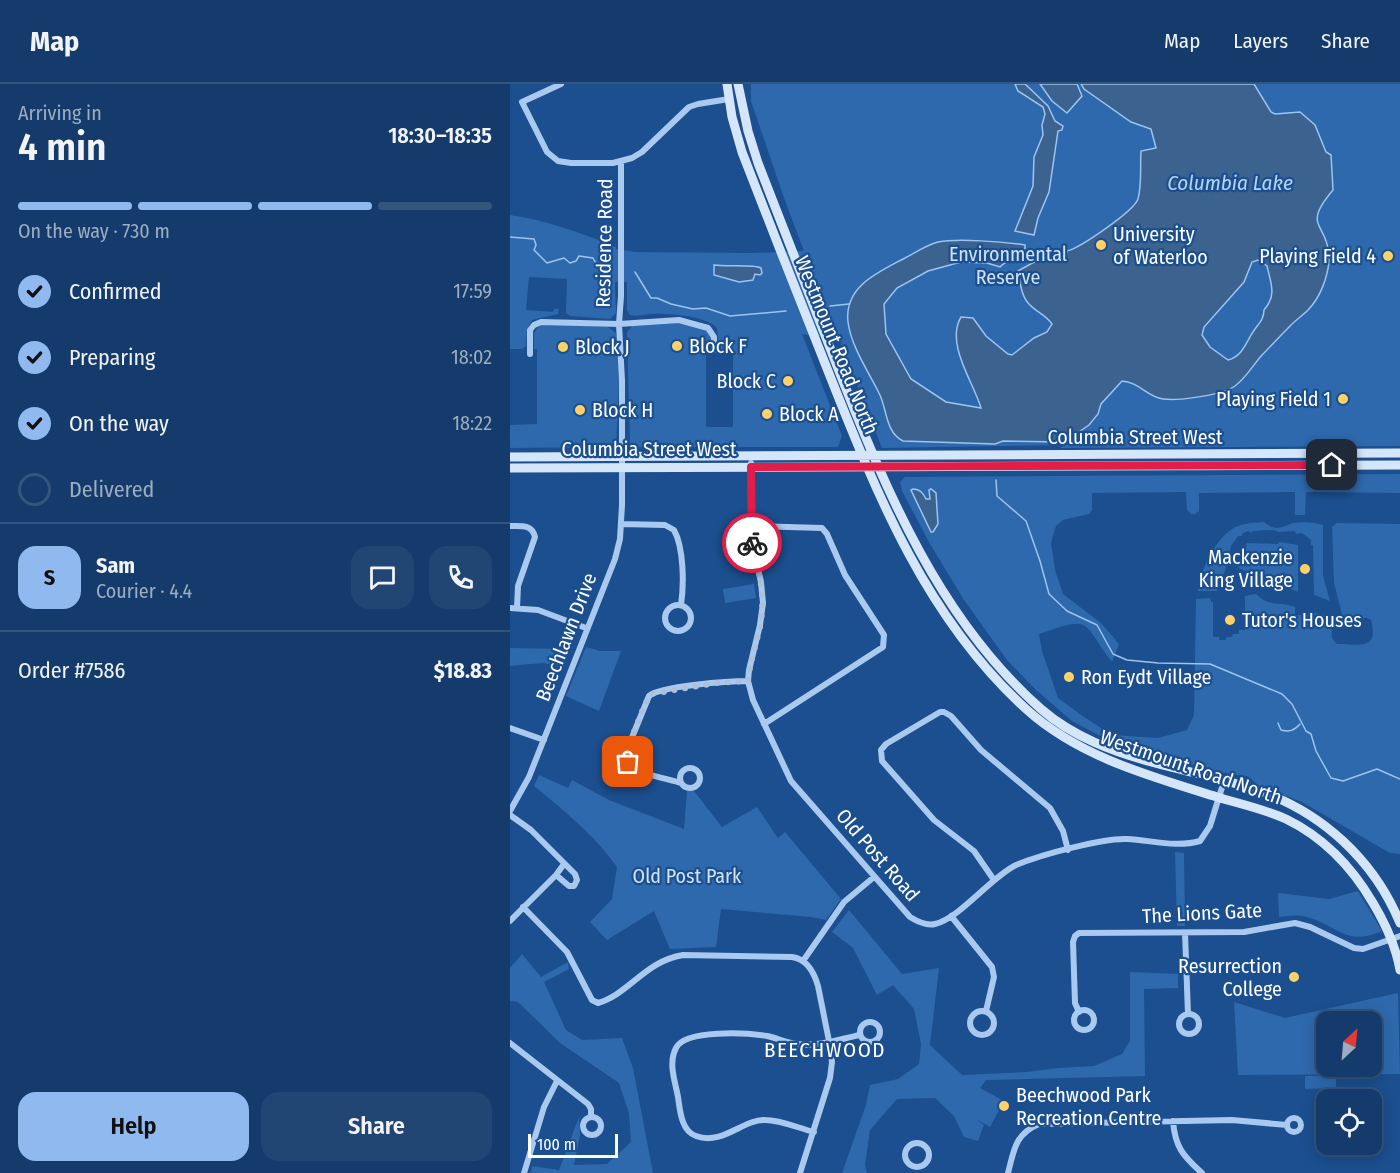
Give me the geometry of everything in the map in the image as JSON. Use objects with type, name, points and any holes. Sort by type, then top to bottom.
[{"type":"main road","name":"Westmount Road North","points":[[727,84],[742,152],[866,466],[893,527],[924,584],[961,636],[1001,686],[1029,712],[1080,747],[1140,772],[1263,810],[1287,820],[1325,844],[1363,885],[1390,939],[1400,970]]},
{"type":"main road","name":"Westmount Road North","points":[[738,84],[748,131],[758,163],[872,455],[925,562],[987,655],[1043,711],[1083,737],[1110,749],[1282,800],[1326,826],[1354,851],[1378,881],[1400,923]]},
{"type":"main road","name":"Columbia Street West","points":[[751,462],[862,455],[1400,453]]},
{"type":"main road","name":"Columbia Street West","points":[[510,457],[622,462],[751,462],[866,466],[1400,465]]},
{"type":"main road","name":"Columbia Street West","points":[[510,468],[622,462]]},
{"type":"street","name":"Residence Road","points":[[561,84],[522,102],[545,149],[552,157],[564,162],[621,162],[640,154],[689,107],[729,99]]},
{"type":"street","name":"Residence Road","points":[[621,162],[619,324],[622,462]]},
{"type":"street","name":"Residence Road","points":[[530,354],[530,330],[541,322],[619,324],[672,320],[692,322],[712,332],[714,350]]},
{"type":"street","name":"Beechlawn Drive","points":[[510,813],[522,792],[544,740],[586,628],[615,559],[622,524],[622,462]]},
{"type":"street","name":"Old Post Road","points":[[751,462],[752,543],[761,582],[763,603],[749,670],[748,681],[753,700],[791,781],[874,878],[917,922],[936,924],[951,916],[1014,866],[1037,857],[1113,840],[1179,844],[1200,841],[1210,826],[1224,781]]},
{"type":"street","points":[[622,524],[665,525],[675,530],[682,570],[681,605]]},
{"type":"street","points":[[510,526],[527,526],[534,532],[535,537],[513,608],[538,610],[586,628]]},
{"type":"street","points":[[752,526],[822,528],[827,534],[845,575],[884,635],[883,647],[764,724]]},
{"type":"street","points":[[681,605],[688,609],[691,620],[687,627],[680,631],[669,627],[665,617],[672,607],[681,605]]},
{"type":"street","points":[[681,783],[638,770],[630,765],[626,758],[626,752],[649,696],[654,692],[676,688],[748,681]]},
{"type":"street","points":[[994,880],[974,851],[934,820],[882,761],[881,750],[886,744],[940,712],[951,716],[981,750],[1050,808],[1063,831],[1068,850]]},
{"type":"street","points":[[510,729],[544,740]]},
{"type":"street","points":[[510,813],[531,830],[575,874],[577,880],[574,886],[569,886],[556,875]]},
{"type":"street","points":[[510,921],[564,864]]},
{"type":"street","points":[[803,961],[844,902],[874,878]]},
{"type":"street","points":[[523,907],[567,952],[592,1000],[598,1003],[612,997],[650,968],[671,957],[683,955],[792,957],[803,961],[815,974],[832,1062],[830,1077],[800,1173]]},
{"type":"street","points":[[951,916],[992,967],[994,977],[986,1011]]},
{"type":"street","name":"The Lions Gate","points":[[1079,1011],[1075,1003],[1073,942],[1075,936],[1080,933],[1244,932],[1295,923],[1310,927],[1354,948],[1363,949],[1400,936]]},
{"type":"street","points":[[1185,933],[1188,1014]]},
{"type":"street","points":[[986,1011],[993,1018],[993,1029],[988,1034],[977,1034],[971,1028],[970,1020],[977,1012],[986,1011]]},
{"type":"street","points":[[814,1132],[765,1120],[754,1121],[730,1134],[717,1137],[698,1137],[689,1132],[682,1121],[672,1065],[676,1047],[686,1039],[713,1034],[768,1036],[796,1044],[813,1045],[860,1035]]},
{"type":"street","points":[[510,1044],[588,1104],[591,1117]]},
{"type":"street","points":[[524,1173],[544,1107],[557,1081]]},
{"type":"street","points":[[1008,1173],[1019,1138],[1026,1129],[1039,1124],[1255,1120],[1287,1125]]},
{"type":"street","points":[[1173,1121],[1174,1136],[1180,1151],[1202,1173]]},
{"type":"street","points":[[913,1144],[924,1146],[929,1154],[927,1161],[919,1170],[906,1160],[905,1151],[913,1144]]},
{"type":"green space","name":"Environmental Reserve","points":[[751,84],[1400,84],[1400,446],[1060,448],[1064,445],[882,448],[839,339],[802,334],[842,436],[838,447],[630,447],[627,332],[632,326],[677,323],[704,328],[711,336],[711,352],[706,352],[706,427],[733,427],[733,352],[719,352],[717,328],[705,321],[668,314],[630,315],[627,310],[627,282],[615,282],[616,313],[610,319],[570,316],[566,313],[567,279],[529,277],[526,310],[553,312],[554,309],[559,309],[558,314],[532,320],[527,329],[526,346],[522,349],[510,349],[510,215],[551,224],[616,247],[616,249],[635,252],[804,251],[751,101]]},
{"type":"green space","points":[[544,324],[608,327],[616,333],[619,382],[616,447],[510,448],[510,425],[537,424],[537,349],[534,349],[534,333]]},
{"type":"green space","points":[[1400,474],[1400,493],[1306,492],[1305,515],[1295,515],[1295,492],[1199,493],[1199,511],[1195,514],[1187,510],[1186,492],[1092,493],[1092,510],[1089,514],[1063,520],[1056,526],[1051,543],[1055,570],[1063,594],[1101,623],[1119,644],[1112,662],[1084,625],[1069,625],[1039,634],[1042,651],[1058,698],[1084,717],[1112,735],[1158,738],[1187,730],[1194,715],[1196,599],[1210,598],[1213,602],[1213,637],[1219,637],[1219,640],[1226,640],[1226,637],[1239,634],[1239,630],[1245,630],[1245,596],[1256,594],[1271,603],[1295,607],[1295,615],[1306,615],[1309,612],[1331,616],[1332,638],[1337,644],[1364,644],[1372,638],[1371,620],[1343,618],[1334,583],[1332,527],[1337,523],[1400,524],[1400,854],[1390,853],[1302,802],[1258,785],[1247,776],[1229,774],[1139,752],[1104,738],[1072,721],[1035,689],[1007,660],[964,600],[930,544],[902,491],[900,482],[905,477]]},
{"type":"green space","points":[[1264,522],[1277,528],[1297,522],[1323,525],[1323,576],[1330,601],[1314,595],[1313,545],[1311,545],[1311,540],[1302,533],[1296,534],[1295,531],[1266,530],[1252,531],[1252,533],[1248,531],[1238,536],[1231,546],[1227,565],[1217,591],[1198,591],[1209,557],[1225,534],[1239,526]]},
{"type":"green space","points":[[1279,542],[1298,545],[1298,592],[1238,568],[1247,543],[1278,544]]},
{"type":"green space","points":[[754,584],[756,598],[725,603],[723,589]]},
{"type":"green space","points":[[586,647],[600,651],[621,651],[599,711],[566,696]]},
{"type":"green space","points":[[510,648],[568,649],[561,666],[542,663],[510,666]]},
{"type":"green space","name":"Old Post Park","points":[[539,775],[568,788],[572,780],[609,800],[684,829],[687,791],[694,791],[722,827],[757,807],[778,838],[785,832],[841,899],[826,920],[721,909],[716,947],[670,949],[654,911],[607,940],[590,922],[612,899],[617,867],[589,834],[534,786]]},
{"type":"green space","points":[[1175,852],[1184,853],[1185,926],[1177,926]]},
{"type":"green space","points":[[1358,891],[1382,931],[1360,937],[1351,936],[1304,916],[1279,917],[1278,893],[1329,899]]},
{"type":"green space","points":[[849,910],[902,974],[939,968],[930,1045],[962,1075],[1094,1066],[1122,1054],[1130,1041],[1130,972],[1178,974],[1178,988],[1144,989],[1145,1076],[986,1080],[980,1088],[1004,1101],[990,1127],[976,1119],[984,1125],[978,1141],[964,1137],[954,1116],[935,1098],[897,1099],[870,1130],[865,1165],[867,1173],[842,1173],[866,1105],[870,1085],[898,1079],[919,1064],[921,1044],[914,1009],[893,985],[877,995],[853,948],[832,932]]},
{"type":"green space","points":[[522,954],[541,977],[568,962],[569,969],[544,982],[566,1030],[582,1040],[622,1038],[633,1068],[653,1173],[531,1173],[532,1166],[559,1170],[579,1117],[580,1135],[574,1165],[607,1164],[631,1142],[629,1113],[619,1083],[560,1043],[518,1002],[510,1001],[510,968]]},
{"type":"green space","points":[[1398,993],[1400,1074],[1382,1074],[1382,1011],[1317,1011]]},
{"type":"green space","points":[[1234,1002],[1285,1018],[1316,1011],[1316,1075],[1238,1075]]},
{"type":"green space","points":[[1305,1076],[1336,1077],[1336,1088],[1305,1089]]},
{"type":"water","points":[[1015,84],[1025,84],[1048,106],[1055,121],[1063,126],[1062,130],[1058,131],[1049,192],[1038,218],[1034,235],[1015,231],[1033,186],[1034,157],[1043,135],[1042,125],[1045,114],[1043,107],[1018,91]]},
{"type":"water","points":[[1040,84],[1077,84],[1082,96],[1067,113],[1052,101]]},
{"type":"water","name":"Columbia Lake","points":[[1081,84],[1254,84],[1271,112],[1275,114],[1300,112],[1315,125],[1326,152],[1331,155],[1333,190],[1318,212],[1317,219],[1328,247],[1329,260],[1320,293],[1308,310],[1262,355],[1243,379],[1235,386],[1221,392],[1200,397],[1163,399],[1122,381],[1101,404],[1098,414],[1089,425],[1064,442],[1003,441],[995,444],[903,441],[897,437],[890,426],[882,399],[853,340],[848,322],[848,309],[852,299],[857,290],[874,275],[934,243],[969,240],[1025,245],[1020,254],[1000,267],[987,263],[961,262],[928,271],[897,288],[884,304],[886,334],[911,379],[946,402],[981,408],[958,351],[956,339],[961,317],[973,318],[986,336],[1012,355],[1034,338],[1047,332],[1052,324],[1026,301],[1018,271],[1036,261],[1066,256],[1067,251],[1094,236],[1127,212],[1138,199],[1141,151],[1156,148],[1151,129],[1131,122],[1084,89]],"holes":[[[1258,260],[1267,266],[1272,289],[1271,299],[1264,310],[1262,319],[1243,348],[1228,360],[1210,347],[1202,335],[1204,327],[1244,282],[1252,262]]]},
{"type":"water","points":[[714,265],[757,267],[761,268],[762,273],[755,274],[753,280],[739,282],[714,275]]},
{"type":"water","points":[[911,490],[921,492],[926,499],[930,499],[929,490],[936,493],[938,524],[933,532]]},
{"type":"waterway","points":[[510,237],[534,239],[536,245],[534,250],[547,263],[564,258],[570,263],[576,261],[579,256],[593,258],[599,269],[608,268]]},
{"type":"waterway","points":[[635,272],[651,298],[671,304],[693,309],[706,308],[730,316],[786,311]]},
{"type":"waterway","points":[[830,306],[849,304]]},
{"type":"waterway","points":[[996,480],[997,496],[1026,521],[1049,594],[1067,611],[1097,625],[1113,654],[1127,660],[1210,664],[1282,694],[1292,704],[1306,731],[1311,734],[1316,751],[1331,778],[1343,781],[1377,769],[1400,779]]},
{"type":"waterway","points":[[1278,723],[1281,730],[1286,731],[1293,730],[1300,724]]},
{"type":"way so far","points":[[628,762],[626,752],[647,698],[651,694],[658,691],[717,683],[748,681],[763,603],[761,582],[752,543]]},
{"type":"place","name":"University of Waterloo","points":[[1101,245]]},
{"type":"place","name":"Playing Field 4","points":[[1388,256]]},
{"type":"place","name":"Block F","points":[[677,346]]},
{"type":"place","name":"Block J","points":[[563,347]]},
{"type":"place","name":"Block C","points":[[788,381]]},
{"type":"place","name":"Playing Field 1","points":[[1343,399]]},
{"type":"place","name":"Block H","points":[[580,410]]},
{"type":"place","name":"Block A","points":[[767,414]]},
{"type":"place","name":"Mackenzie King Village","points":[[1305,569]]},
{"type":"place","name":"Tutor's Houses","points":[[1230,620]]},
{"type":"place","name":"Ron Eydt Village","points":[[1069,677]]},
{"type":"place","name":"Resurrection College","points":[[1294,977]]},
{"type":"place","name":"Beechwood Park Recreation Centre","points":[[1004,1106]]},
{"type":"district","name":"BEECHWOOD","points":[[825,1050]]},
{"type":"route","points":[[752,543],[751,467],[1332,465]]}]
